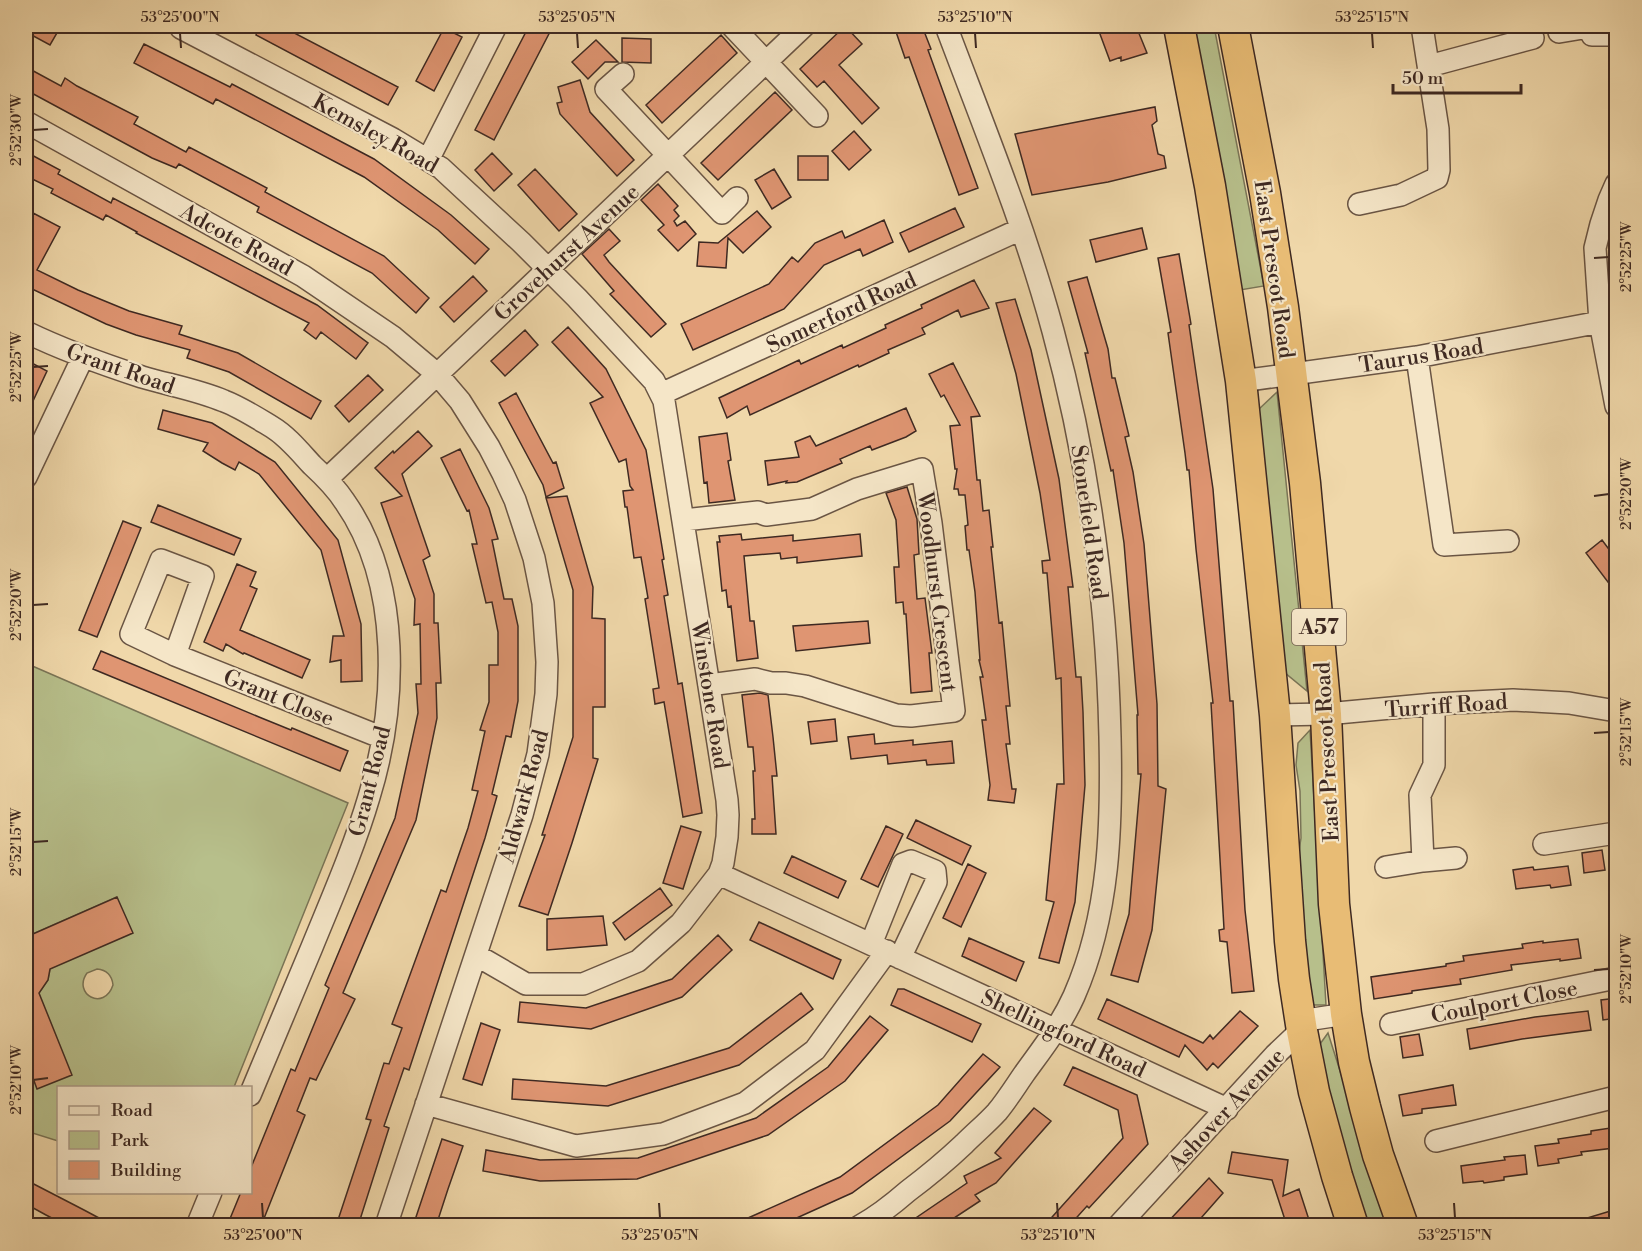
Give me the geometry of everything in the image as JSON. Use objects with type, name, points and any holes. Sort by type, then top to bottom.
[{"type":"highway","name":"A57","points":[[1179,26],[1210,186],[1241,381],[1275,716],[1290,941],[1302,1031],[1314,1092],[1353,1226]]},
{"type":"highway","name":"East Prescot Road","points":[[1233,26],[1265,193],[1283,306],[1305,483],[1326,714],[1334,904],[1346,1014],[1365,1107],[1378,1155],[1403,1226]]},
{"type":"street","points":[[428,160],[496,26]]},
{"type":"street","points":[[732,26],[817,116]]},
{"type":"street","name":"Grovehurst Avenue","points":[[327,479],[804,26]]},
{"type":"street","name":"Stonefield Road","points":[[860,1226],[874,1219],[945,1162],[998,1111],[1056,1029],[1072,999],[1097,927],[1108,856],[1110,704],[1102,596],[1086,482],[1071,403],[1053,332],[1021,229],[946,26]]},
{"type":"street","points":[[1359,204],[1401,195],[1437,178],[1439,170],[1438,129],[1422,26]]},
{"type":"street","points":[[1559,32],[1588,26],[1592,35],[1617,35]]},
{"type":"street","name":"Kemsley Road","points":[[181,28],[393,139],[428,160],[455,180],[548,269]]},
{"type":"street","points":[[1429,66],[1533,38]]},
{"type":"street","points":[[623,74],[606,89],[667,156],[722,213],[738,198]]},
{"type":"street","name":"Adcote Road","points":[[26,122],[303,276],[393,337],[437,374]]},
{"type":"street","points":[[1617,184],[1606,208],[1595,248],[1600,322],[1617,406]]},
{"type":"street","name":"Somerford Road","points":[[661,394],[1021,229]]},
{"type":"street","name":"Winstone Road","points":[[476,956],[526,984],[583,984],[638,961],[681,923],[719,873],[726,850],[728,815],[667,409],[654,381],[548,269]]},
{"type":"street","name":"Taurus Road","points":[[1241,381],[1416,357],[1600,322]]},
{"type":"street","name":"Grant Road","points":[[26,332],[83,357],[225,401],[275,429],[327,479],[345,502],[369,546],[382,590],[386,614],[389,667],[383,738],[369,797],[351,850],[252,1090]]},
{"type":"street","points":[[26,477],[83,357]]},
{"type":"street","points":[[1416,357],[1444,545],[1508,541]]},
{"type":"street","name":"Aldwark Road","points":[[386,1226],[522,815],[538,754],[546,694],[543,603],[534,558],[515,500],[480,432],[437,374]]},
{"type":"street","name":"Woodhurst Crescent","points":[[684,520],[758,512],[766,515],[812,509],[857,489],[922,469],[931,523],[954,711],[911,716],[896,715],[805,686],[755,679],[709,685]]},
{"type":"street","name":"Grant Close","points":[[174,656],[383,738]]},
{"type":"street","name":"Turriff Road","points":[[1275,716],[1513,700],[1569,704],[1617,711]]},
{"type":"street","points":[[1423,861],[1420,795],[1434,765],[1434,704]]},
{"type":"street","points":[[1544,844],[1617,833]]},
{"type":"street","points":[[1386,867],[1456,858]]},
{"type":"street","name":"Shellingford Road","points":[[719,873],[1227,1109]]},
{"type":"street","points":[[426,1104],[576,1146],[663,1134],[745,1103],[814,1050],[886,951]]},
{"type":"street","name":"Coulport Close","points":[[1391,1024],[1617,978]]},
{"type":"street","name":"Ashover Avenue","points":[[1118,1226],[1275,1055],[1313,1020],[1346,1014]]},
{"type":"street","points":[[1436,1141],[1617,1097]]},
{"type":"street","points":[[197,1226],[210,1194]]},
{"type":"green space","points":[[1189,26],[1214,26],[1264,286],[1240,290]]},
{"type":"green space","points":[[1277,392],[1307,691],[1284,672],[1259,409]]},
{"type":"green space","points":[[30,665],[348,803],[234,1086],[57,1086],[57,1141],[26,1131],[26,1059],[38,1089],[39,993],[48,980],[50,969],[117,897],[26,937],[26,676]],"holes":[[[97,969],[106,972],[113,985],[109,993],[97,999],[91,997],[83,988],[83,981],[87,973]]]},
{"type":"green space","points":[[1310,730],[1326,1005],[1311,1005],[1296,871],[1301,838],[1300,791],[1296,765],[1298,743]]},
{"type":"green space","points":[[1328,1033],[1389,1225],[1368,1225],[1324,1092],[1320,1044]]},
{"type":"building","points":[[26,26],[61,26],[50,45],[26,32]]},
{"type":"building","points":[[261,26],[281,26],[398,87],[388,105],[256,35]]},
{"type":"building","points":[[529,26],[553,26],[494,140],[475,130]]},
{"type":"building","points":[[845,26],[862,44],[839,65],[879,108],[862,124],[824,81],[817,87],[800,69]]},
{"type":"building","points":[[894,26],[922,26],[931,49],[928,50],[978,188],[959,195],[909,57],[905,58]]},
{"type":"building","points":[[1097,26],[1136,26],[1147,53],[1121,61],[1121,57],[1110,61]]},
{"type":"building","points":[[444,28],[462,37],[434,91],[416,81]]},
{"type":"building","points":[[721,35],[737,53],[662,123],[646,105]]},
{"type":"building","points":[[622,38],[651,39],[651,63],[622,62]]},
{"type":"building","points":[[596,40],[618,62],[605,62],[588,79],[572,62]]},
{"type":"building","points":[[144,44],[230,87],[232,84],[374,159],[451,215],[489,249],[475,264],[438,230],[364,177],[216,99],[213,104],[134,63]]},
{"type":"building","points":[[26,67],[61,86],[65,78],[138,117],[134,124],[186,152],[189,147],[267,188],[265,192],[384,256],[429,298],[416,313],[372,273],[257,212],[259,207],[179,164],[176,168],[152,158],[26,90]]},
{"type":"building","points":[[580,80],[590,112],[634,160],[617,176],[560,114],[557,103],[562,102],[558,87]]},
{"type":"building","points":[[775,92],[792,110],[718,180],[701,163]]},
{"type":"building","points":[[1155,107],[1157,121],[1152,125],[1158,154],[1164,156],[1166,168],[1108,182],[1032,195],[1015,134]]},
{"type":"building","points":[[854,131],[871,150],[849,170],[832,151]]},
{"type":"building","points":[[26,152],[60,170],[58,174],[111,203],[113,198],[317,305],[368,343],[356,359],[321,332],[316,339],[304,330],[309,323],[136,233],[106,215],[103,220],[51,193],[53,189],[26,176]]},
{"type":"building","points":[[492,153],[512,174],[494,191],[475,170]]},
{"type":"building","points":[[798,156],[828,156],[828,180],[798,180]]},
{"type":"building","points":[[535,169],[577,214],[559,231],[518,185]]},
{"type":"building","points":[[774,169],[791,197],[772,209],[755,180]]},
{"type":"building","points":[[658,184],[678,206],[674,210],[679,216],[674,221],[677,226],[685,221],[696,234],[678,251],[658,230],[664,225],[641,200]]},
{"type":"building","points":[[955,208],[964,227],[909,252],[900,233]]},
{"type":"building","points":[[757,211],[771,227],[743,253],[728,238],[726,268],[697,266],[699,242],[718,243]]},
{"type":"building","points":[[33,213],[60,227],[37,270],[129,311],[182,326],[179,334],[238,353],[321,401],[311,419],[229,372],[187,358],[190,350],[106,324],[28,287],[26,292],[26,226]]},
{"type":"building","points":[[884,220],[893,242],[863,256],[860,249],[824,265],[784,309],[693,350],[681,324],[769,284],[792,257],[798,262],[815,243],[842,231],[845,238]]},
{"type":"building","points":[[1142,228],[1147,249],[1096,262],[1090,240]]},
{"type":"building","points":[[609,229],[620,241],[604,255],[666,324],[651,337],[610,294],[614,291],[582,254]]},
{"type":"building","points":[[1179,254],[1191,324],[1189,325],[1213,489],[1230,701],[1233,701],[1245,910],[1254,991],[1232,993],[1227,942],[1220,941],[1219,930],[1224,929],[1211,703],[1213,703],[1189,470],[1187,470],[1168,333],[1171,332],[1158,258]]},
{"type":"building","points":[[473,276],[487,291],[454,322],[440,307]]},
{"type":"building","points":[[1087,277],[1108,349],[1112,378],[1115,378],[1129,436],[1125,437],[1144,544],[1157,704],[1158,786],[1166,789],[1152,930],[1138,982],[1111,975],[1129,914],[1141,774],[1138,774],[1138,715],[1124,543],[1113,470],[1111,471],[1085,353],[1088,353],[1068,282]]},
{"type":"building","points":[[974,280],[989,308],[961,317],[958,310],[922,328],[925,334],[888,350],[889,353],[750,415],[747,406],[727,418],[719,398],[799,360],[801,364],[842,345],[843,348],[886,328],[885,325],[922,308],[921,305]]},
{"type":"building","points":[[1015,299],[1031,350],[1059,479],[1073,587],[1068,587],[1076,677],[1081,677],[1085,785],[1075,902],[1059,963],[1039,958],[1054,902],[1046,900],[1057,784],[1064,784],[1061,678],[1056,679],[1047,573],[1043,573],[1042,561],[1050,560],[1040,493],[1016,374],[996,303]]},
{"type":"building","points":[[568,327],[606,369],[646,450],[664,559],[662,560],[668,595],[664,596],[678,684],[682,683],[702,813],[683,817],[664,702],[655,704],[653,689],[659,688],[645,599],[648,598],[641,557],[634,558],[623,491],[633,490],[630,486],[626,459],[619,462],[590,403],[603,397],[552,342]]},
{"type":"building","points":[[525,330],[538,345],[505,376],[491,361]]},
{"type":"building","points":[[26,360],[47,371],[26,416]]},
{"type":"building","points":[[953,363],[980,416],[971,417],[977,480],[980,480],[983,511],[989,510],[999,623],[1002,622],[1010,706],[1006,706],[1010,744],[1006,744],[1012,789],[1016,789],[1014,803],[988,800],[990,785],[982,720],[986,720],[980,677],[983,677],[979,660],[975,592],[969,550],[967,550],[965,526],[968,525],[965,495],[959,495],[958,489],[954,489],[957,469],[955,469],[950,426],[960,425],[944,395],[941,397],[929,374]]},
{"type":"building","points":[[368,375],[383,390],[349,422],[335,406]]},
{"type":"building","points":[[516,393],[553,463],[556,462],[564,488],[546,497],[543,485],[499,403]]},
{"type":"building","points":[[906,408],[916,431],[906,437],[872,450],[870,446],[840,459],[842,463],[797,482],[786,483],[787,481],[768,485],[765,461],[799,457],[795,442],[810,436],[816,446]]},
{"type":"building","points":[[163,410],[212,423],[275,462],[338,540],[361,624],[362,681],[341,682],[341,660],[330,662],[333,636],[344,636],[321,550],[259,474],[239,462],[235,470],[222,463],[203,451],[208,443],[158,429]]},
{"type":"building","points":[[418,431],[432,446],[402,474],[430,556],[423,560],[434,594],[434,623],[438,623],[441,683],[436,683],[437,718],[416,820],[343,993],[355,999],[316,1080],[310,1078],[297,1111],[305,1115],[261,1226],[227,1226],[240,1194],[252,1194],[252,1165],[291,1069],[295,1071],[329,988],[325,985],[395,818],[418,713],[416,684],[421,684],[420,624],[414,625],[415,599],[381,503],[402,496],[375,468],[393,451],[394,453]]},
{"type":"building","points":[[727,433],[731,460],[728,461],[735,500],[709,503],[707,482],[704,483],[699,437]]},
{"type":"building","points":[[460,449],[489,508],[498,539],[492,540],[504,599],[512,599],[518,626],[518,701],[511,737],[506,736],[492,794],[497,796],[485,838],[409,1070],[404,1068],[384,1126],[389,1128],[358,1226],[336,1226],[371,1120],[366,1119],[384,1063],[389,1064],[402,1028],[392,1024],[441,890],[446,892],[478,791],[472,790],[485,731],[480,730],[489,702],[489,665],[498,665],[498,632],[492,602],[486,603],[472,544],[477,544],[469,510],[467,511],[441,458]]},
{"type":"building","points":[[907,487],[917,519],[919,554],[914,555],[917,599],[925,598],[932,653],[929,653],[932,691],[911,693],[906,614],[904,614],[903,602],[896,603],[894,567],[899,567],[896,520],[886,493]]},
{"type":"building","points":[[567,496],[593,587],[592,618],[605,619],[605,707],[593,707],[593,758],[598,759],[548,915],[519,906],[545,835],[542,835],[573,737],[573,590],[546,498]]},
{"type":"building","points":[[158,505],[241,539],[234,555],[151,522]]},
{"type":"building","points":[[123,521],[141,528],[97,637],[79,630]]},
{"type":"building","points":[[741,534],[742,540],[793,535],[793,541],[860,534],[862,556],[797,563],[797,557],[781,559],[780,553],[744,556],[750,621],[754,621],[758,658],[737,661],[731,606],[728,607],[726,590],[722,591],[717,542],[720,542],[719,536]]},
{"type":"building","points":[[1602,540],[1617,560],[1617,594],[1586,553]]},
{"type":"building","points":[[237,564],[256,572],[250,586],[257,589],[240,630],[310,660],[302,678],[243,654],[226,644],[223,651],[204,642]]},
{"type":"building","points":[[868,621],[870,643],[796,651],[793,626]]},
{"type":"building","points":[[101,651],[291,730],[292,728],[348,751],[340,771],[93,669]]},
{"type":"building","points":[[760,693],[768,695],[773,737],[777,776],[772,776],[776,834],[752,834],[752,819],[755,819],[753,771],[755,771],[753,747],[748,747],[742,695]]},
{"type":"building","points":[[835,719],[837,741],[811,744],[808,722]]},
{"type":"building","points":[[874,734],[875,744],[913,740],[913,745],[952,741],[954,763],[927,765],[926,760],[888,764],[887,755],[851,759],[848,737]]},
{"type":"building","points":[[916,820],[971,846],[962,865],[907,838]]},
{"type":"building","points":[[681,826],[701,832],[683,889],[663,883]]},
{"type":"building","points":[[886,826],[903,834],[878,887],[861,879]]},
{"type":"building","points":[[1602,850],[1605,870],[1584,873],[1582,853]]},
{"type":"building","points":[[792,856],[846,881],[838,898],[784,873]]},
{"type":"building","points":[[968,864],[986,873],[961,927],[943,918]]},
{"type":"building","points":[[1568,866],[1571,885],[1516,889],[1513,870]]},
{"type":"building","points":[[660,888],[672,905],[625,940],[613,923]]},
{"type":"building","points":[[117,897],[133,933],[50,969],[48,980],[39,993],[72,1075],[37,1089],[26,1059],[26,937]]},
{"type":"building","points":[[603,916],[607,945],[547,950],[547,919]]},
{"type":"building","points":[[759,922],[841,960],[833,979],[750,940]]},
{"type":"building","points":[[718,935],[732,950],[682,997],[591,1029],[518,1022],[520,1002],[586,1008],[672,979]]},
{"type":"building","points":[[969,938],[1024,962],[1016,981],[962,956]]},
{"type":"building","points":[[1578,939],[1581,958],[1511,965],[1512,970],[1460,979],[1461,984],[1374,999],[1371,977],[1446,966],[1446,964],[1464,961],[1463,956],[1523,948],[1522,944]]},
{"type":"building","points":[[898,989],[904,989],[981,1024],[972,1042],[891,1005]]},
{"type":"building","points":[[801,993],[813,1009],[739,1065],[608,1106],[512,1099],[513,1079],[606,1086],[729,1048]]},
{"type":"building","points":[[1617,998],[1617,1018],[1603,1020],[1601,1000]]},
{"type":"building","points":[[1107,999],[1203,1043],[1210,1035],[1213,1039],[1240,1011],[1258,1026],[1218,1068],[1213,1063],[1207,1070],[1185,1045],[1179,1057],[1098,1019]]},
{"type":"building","points":[[1588,1011],[1591,1030],[1522,1039],[1470,1049],[1467,1029],[1535,1017]]},
{"type":"building","points":[[870,1016],[888,1030],[845,1081],[768,1135],[637,1179],[540,1181],[483,1171],[486,1150],[540,1160],[638,1158],[756,1118],[828,1067]]},
{"type":"building","points":[[481,1023],[500,1030],[482,1085],[463,1079]]},
{"type":"building","points":[[1419,1034],[1423,1055],[1403,1058],[1400,1037]]},
{"type":"building","points":[[983,1054],[1000,1067],[950,1121],[852,1193],[779,1226],[730,1226],[840,1177],[938,1105]]},
{"type":"building","points":[[1073,1067],[1137,1095],[1148,1144],[1089,1208],[1087,1206],[1069,1226],[1044,1226],[1123,1138],[1118,1110],[1064,1085]]},
{"type":"building","points":[[1453,1085],[1456,1105],[1422,1109],[1422,1113],[1403,1116],[1399,1095]]},
{"type":"building","points":[[1034,1108],[1051,1121],[996,1183],[975,1195],[980,1201],[942,1226],[904,1226],[967,1183],[964,1176],[1001,1158],[995,1153]]},
{"type":"building","points":[[1617,1127],[1617,1145],[1614,1145],[1614,1148],[1581,1152],[1582,1155],[1558,1159],[1559,1163],[1538,1166],[1535,1146],[1559,1143],[1558,1139]]},
{"type":"building","points":[[442,1139],[463,1146],[436,1226],[413,1226]]},
{"type":"building","points":[[1232,1152],[1288,1160],[1283,1196],[1299,1189],[1311,1226],[1287,1226],[1272,1180],[1228,1173]]},
{"type":"building","points":[[1525,1155],[1527,1174],[1484,1183],[1483,1181],[1463,1183],[1461,1166]]},
{"type":"building","points":[[1209,1178],[1223,1193],[1194,1226],[1164,1226]]},
{"type":"building","points":[[26,1180],[114,1226],[67,1226],[26,1204]]},
{"type":"building","points":[[1617,1209],[1617,1226],[1575,1226],[1574,1222]]}]
